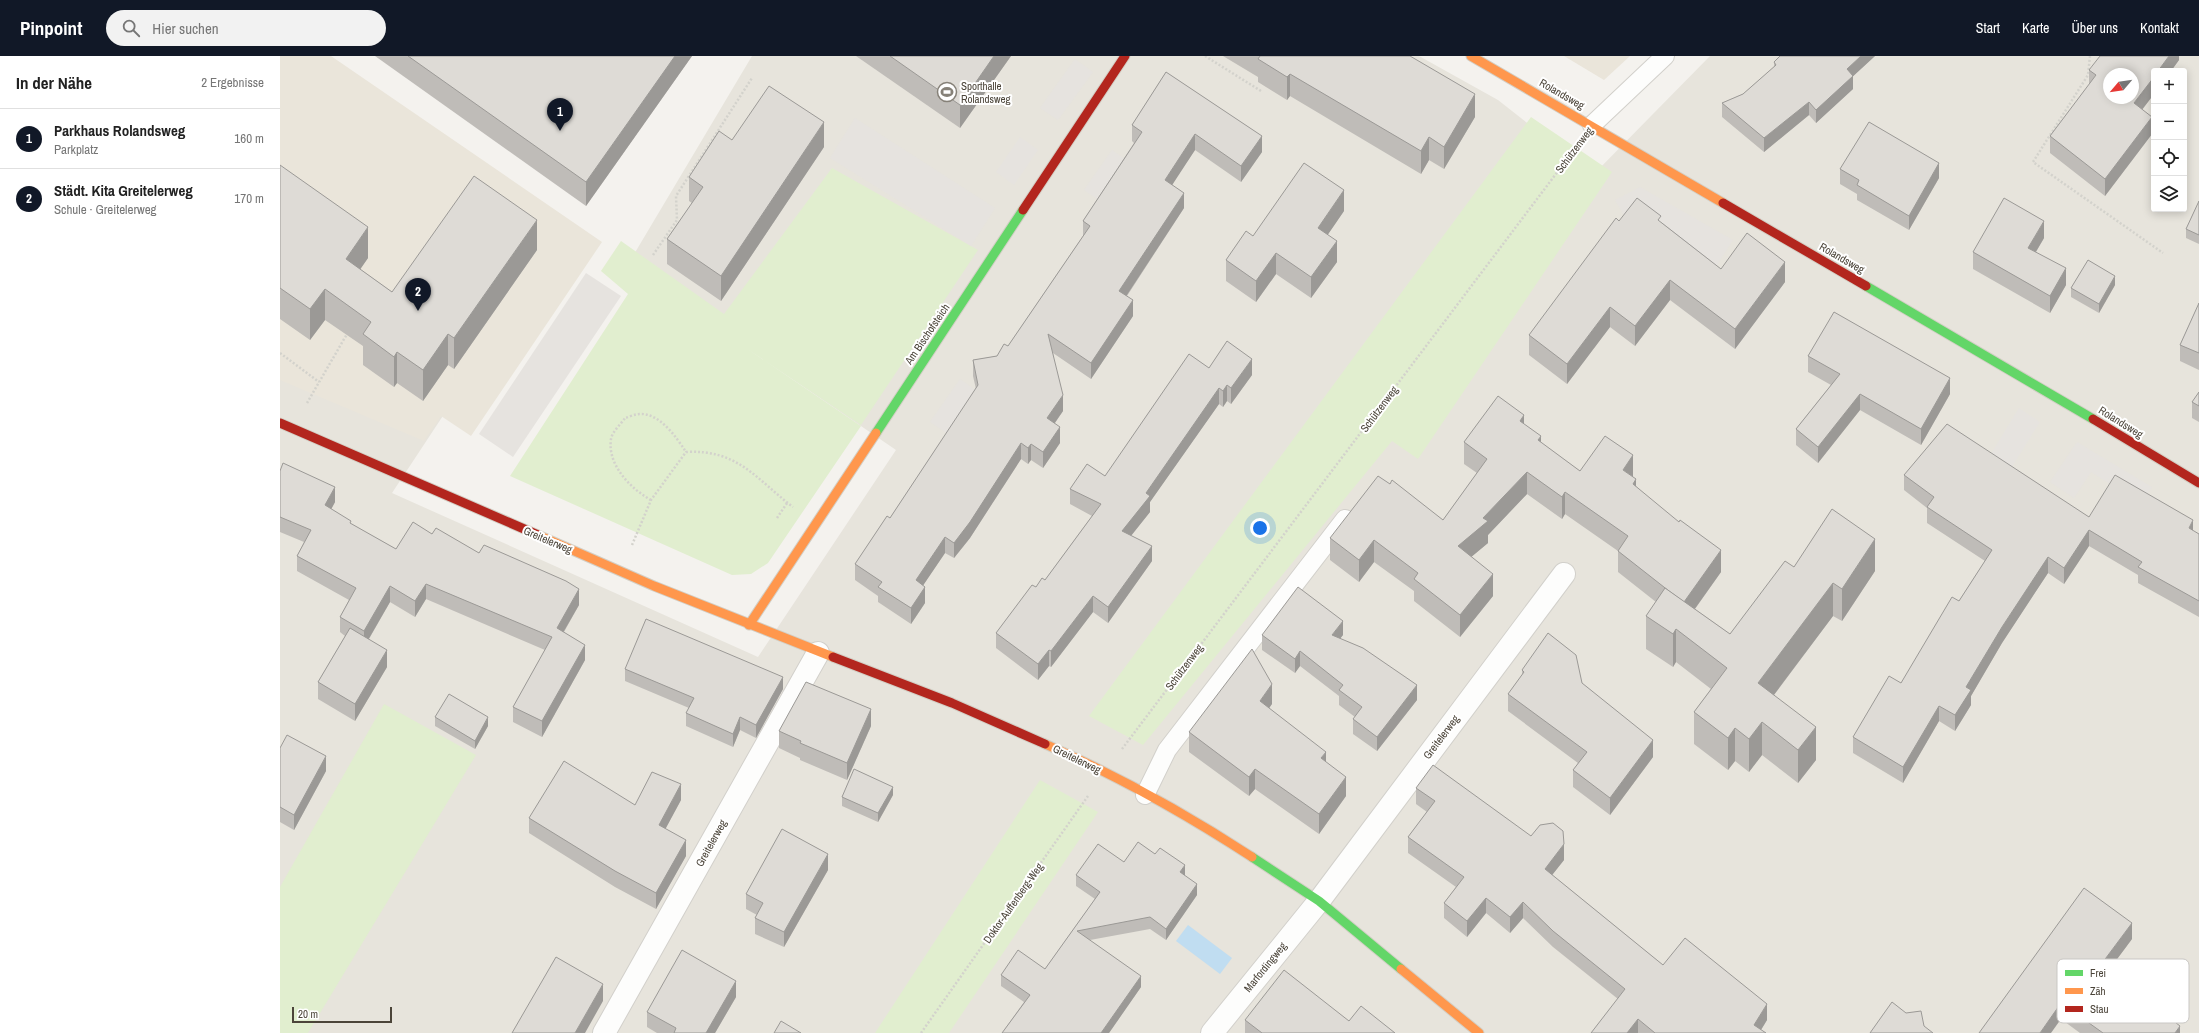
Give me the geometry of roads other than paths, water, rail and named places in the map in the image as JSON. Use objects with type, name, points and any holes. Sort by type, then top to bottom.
[{"type":"street","name":"Am Bischofsteich","points":[[749,625],[1126,56]]},
{"type":"street","name":"Rolandsweg","points":[[1471,56],[1592,125],[2199,483]]},
{"type":"street","name":"Greitelerweg","points":[[280,423],[620,571],[818,653],[952,703],[1086,762],[1223,838],[1319,901],[1479,1033]]},
{"type":"street","name":"Greitelerweg","points":[[1319,901],[1564,574]]},
{"type":"street","name":"Greitelerweg","points":[[604,1033],[818,653]]},
{"type":"street","name":"Marfordingweg","points":[[1212,1033],[1319,901]]},
{"type":"lane","name":"Schützenweg","points":[[1592,125],[1665,56]]},
{"type":"lane","points":[[1144,795],[1168,750],[1355,506]]},
{"type":"water","points":[[1188,925],[1232,958],[1220,974],[1176,941]]},
{"type":"place","name":"Sporthalle Rolandsweg","points":[[947,92]]},
{"type":"place","name":"Parkhaus Rolandsweg","points":[[560,131]]},
{"type":"place","name":"Städt. Kita Greitelerweg","points":[[418,311]]}]
